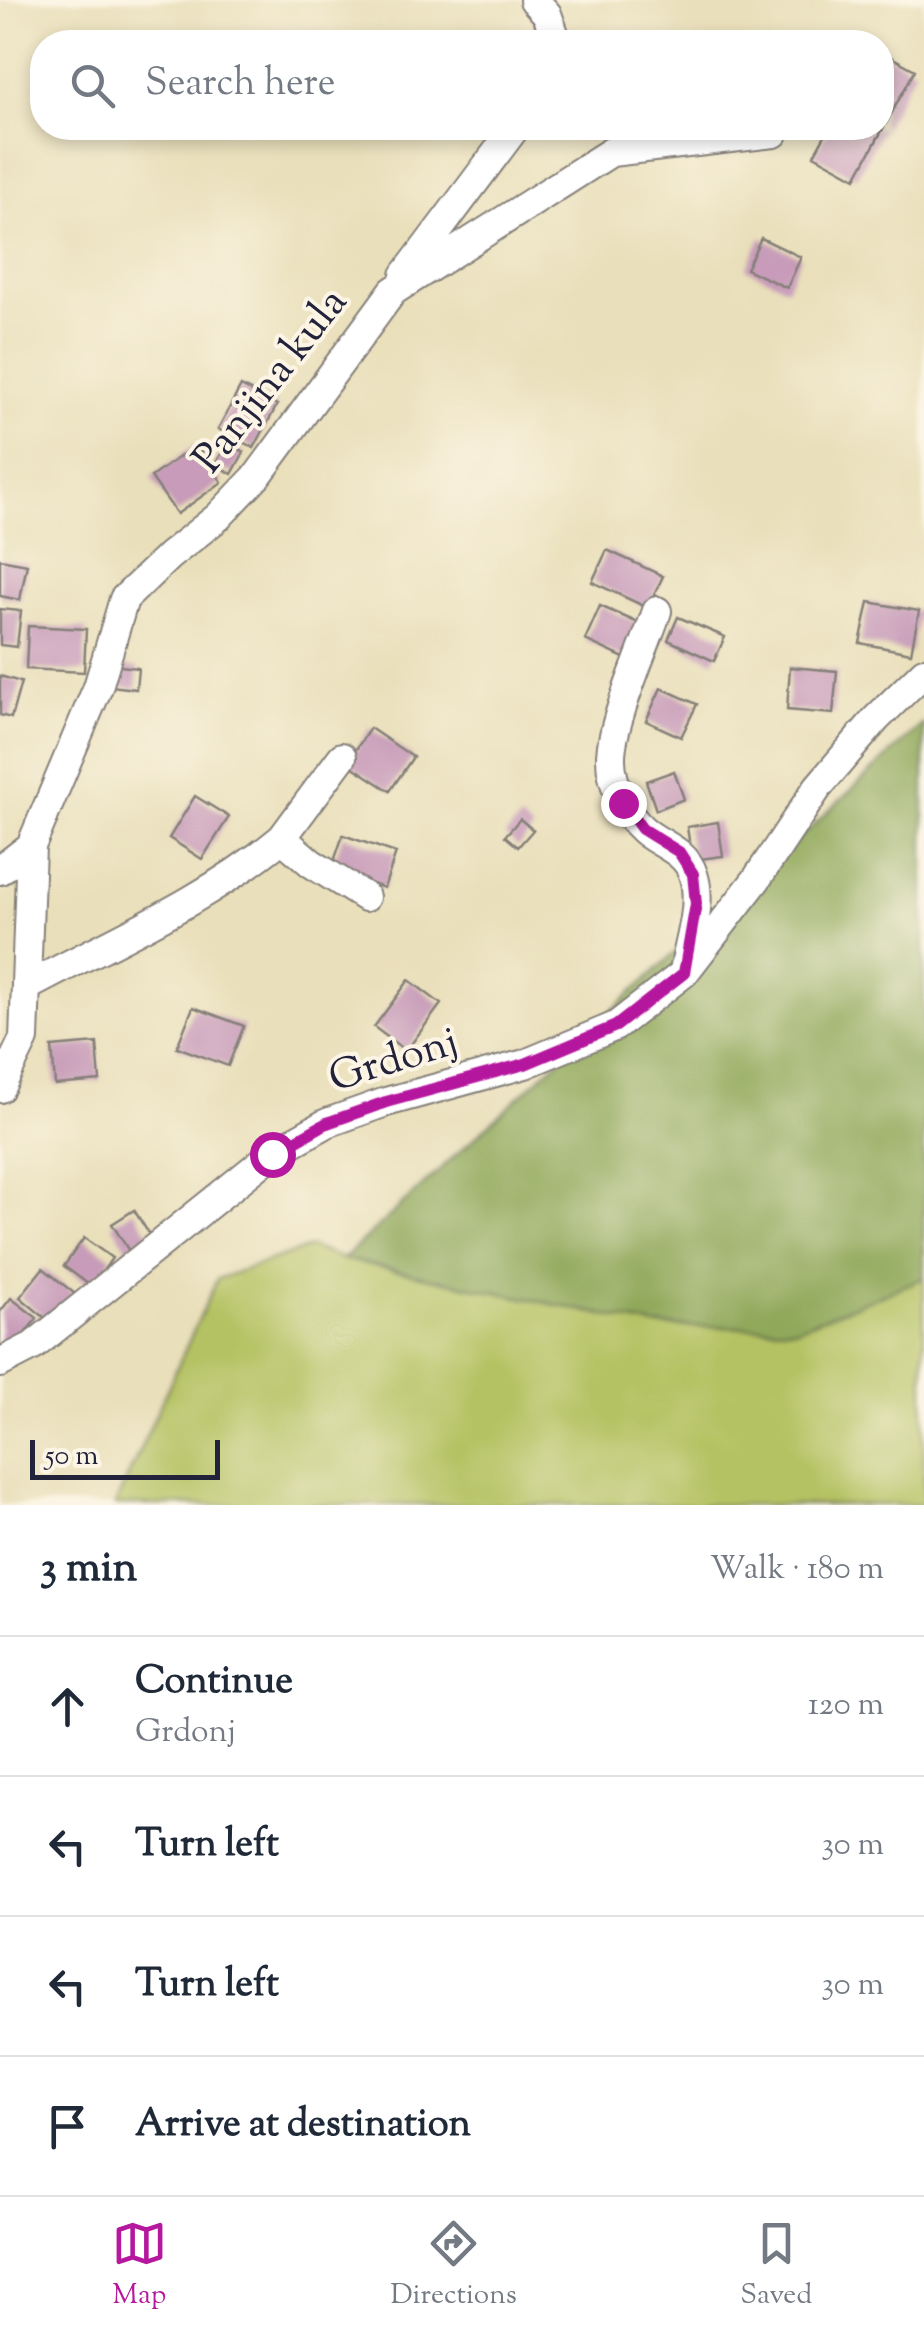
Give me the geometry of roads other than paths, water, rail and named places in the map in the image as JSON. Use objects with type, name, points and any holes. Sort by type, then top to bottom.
[{"type":"street","points":[[534,0],[547,14],[553,30]]},
{"type":"street","points":[[393,291],[505,140]]},
{"type":"street","name":"Panjina kula","points":[[0,870],[31,846],[98,687],[112,629],[124,599],[218,517],[258,475],[393,291],[610,152],[714,140]]},
{"type":"street","points":[[657,611],[614,733],[610,761],[623,803],[642,829],[679,852],[693,874],[696,904],[684,973]]},
{"type":"street","name":"Grdonj","points":[[0,1363],[33,1346],[286,1146],[342,1118],[386,1102],[525,1064],[616,1026],[684,973],[756,880],[818,787],[876,719],[924,672]]},
{"type":"street","points":[[28,986],[189,901],[256,859],[282,838],[342,757]]},
{"type":"street","points":[[282,838],[366,897]]},
{"type":"street","points":[[0,1088],[24,1039],[31,846]]}]
